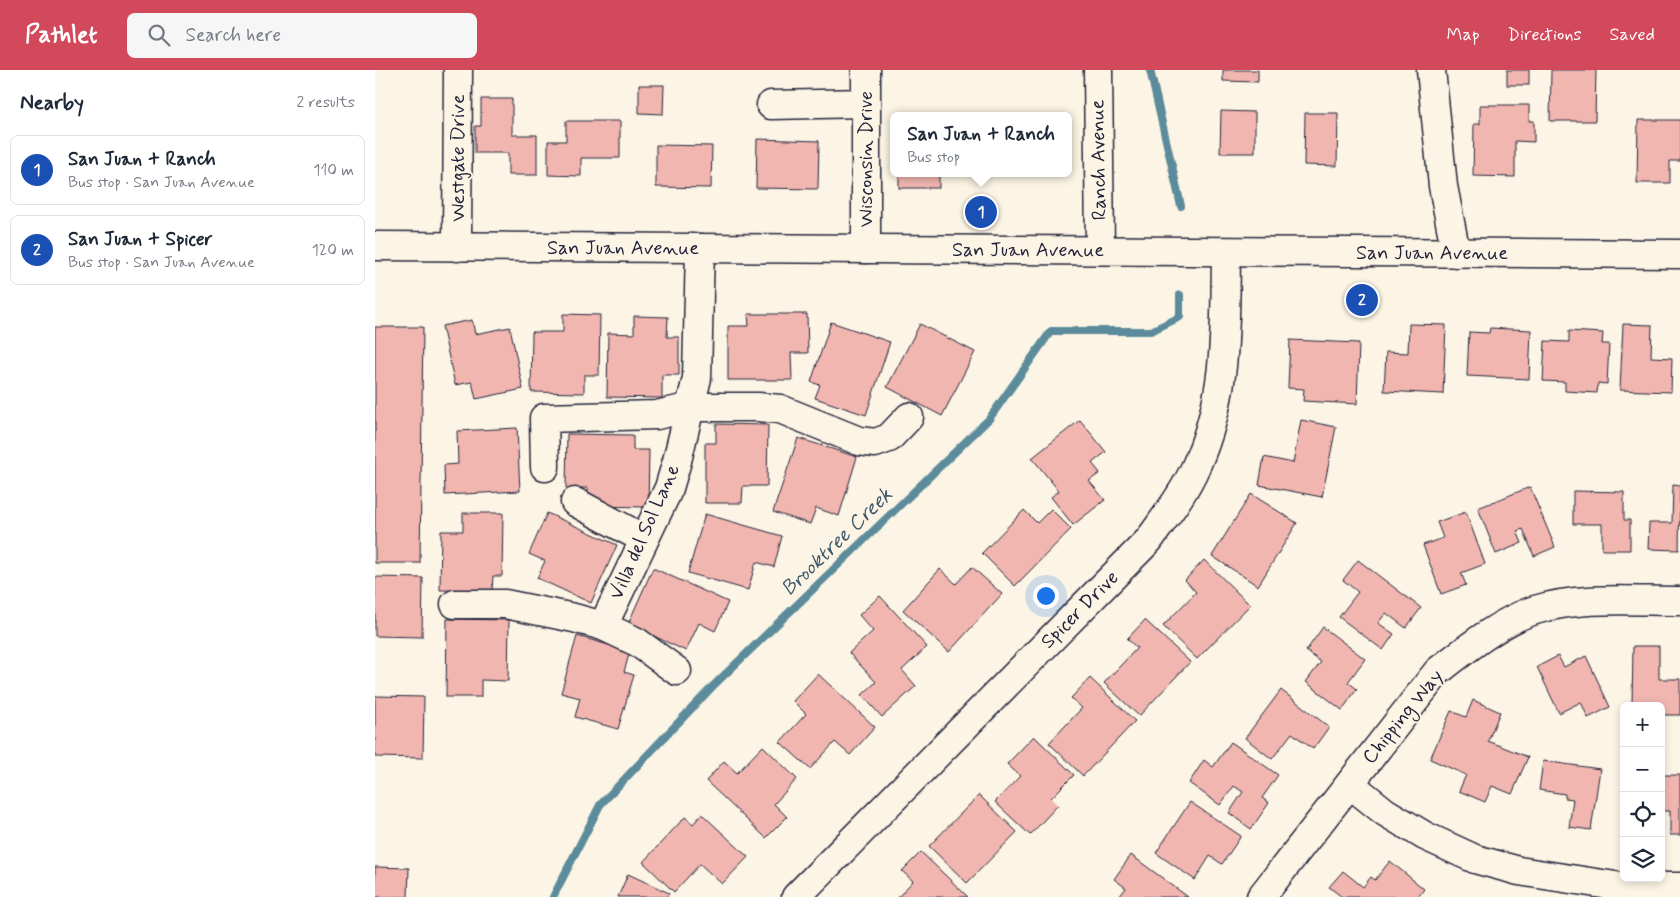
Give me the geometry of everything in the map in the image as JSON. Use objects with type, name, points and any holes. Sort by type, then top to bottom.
[{"type":"street","name":"Westgate Drive","points":[[457,247],[458,70]]},
{"type":"street","name":"Wisconsin Drive","points":[[866,70],[866,249]]},
{"type":"street","name":"Ranch Avenue","points":[[1098,70],[1100,250]]},
{"type":"street","points":[[1431,70],[1443,186],[1457,253]]},
{"type":"street","points":[[771,105],[866,102]]},
{"type":"street","name":"San Juan Avenue","points":[[375,246],[1680,254]]},
{"type":"street","name":"Villa del Sol Lane","points":[[603,626],[669,488],[691,407],[697,378],[700,248]]},
{"type":"street","name":"Spicer Drive","points":[[796,897],[1149,540],[1175,505],[1196,466],[1211,426],[1221,384],[1225,342],[1226,252]]},
{"type":"street","points":[[545,467],[544,418],[657,415],[691,407],[757,406],[780,410],[859,441],[875,443],[889,438],[909,417]]},
{"type":"street","points":[[575,502],[644,540]]},
{"type":"street","name":"Chipping Way","points":[[1261,897],[1438,671],[1500,626],[1534,610],[1575,603],[1680,601]]},
{"type":"street","points":[[455,604],[505,604],[603,626],[637,642],[677,671]]},
{"type":"street","points":[[1350,784],[1385,812],[1425,836],[1475,858],[1519,871],[1622,887],[1680,886]]},
{"type":"building","points":[[1223,70],[1258,70],[1258,82],[1223,81]]},
{"type":"building","points":[[1507,70],[1529,70],[1529,85],[1507,85]]},
{"type":"building","points":[[1551,70],[1596,70],[1595,121],[1550,121]]},
{"type":"building","points":[[639,85],[664,85],[663,114],[639,113]]},
{"type":"building","points":[[481,99],[512,99],[512,135],[537,135],[537,175],[508,175],[508,153],[475,153],[475,126],[481,126]]},
{"type":"building","points":[[1480,105],[1529,105],[1529,121],[1534,121],[1534,142],[1515,141],[1515,177],[1473,176],[1474,124],[1480,124]]},
{"type":"building","points":[[1221,111],[1255,112],[1255,153],[1220,153]]},
{"type":"building","points":[[1305,113],[1338,113],[1337,166],[1304,165]]},
{"type":"building","points":[[1638,120],[1680,120],[1680,161],[1670,161],[1670,183],[1637,183]]},
{"type":"building","points":[[566,121],[620,121],[620,158],[581,158],[581,176],[548,175],[548,141],[566,141]]},
{"type":"building","points":[[757,139],[819,141],[818,189],[756,188]]},
{"type":"building","points":[[656,145],[712,146],[711,188],[656,187]]},
{"type":"building","points":[[899,177],[939,177],[939,188],[899,188]]},
{"type":"building","points":[[563,314],[600,315],[599,375],[584,375],[584,393],[531,392],[532,332],[563,332]]},
{"type":"building","points":[[748,314],[807,314],[808,353],[791,353],[792,380],[728,380],[728,326],[749,326]]},
{"type":"building","points":[[634,316],[668,317],[667,337],[679,337],[679,375],[662,375],[662,398],[607,397],[608,333],[634,334]]},
{"type":"building","points":[[472,320],[475,334],[510,327],[523,389],[476,399],[472,382],[455,385],[442,326]]},
{"type":"building","points":[[831,322],[890,342],[866,415],[815,398],[820,385],[811,382]]},
{"type":"building","points":[[920,324],[975,352],[942,416],[887,387]]},
{"type":"building","points":[[1409,324],[1446,325],[1443,394],[1384,391],[1386,352],[1408,353]]},
{"type":"building","points":[[1623,324],[1652,325],[1651,357],[1672,358],[1671,392],[1620,390]]},
{"type":"building","points":[[375,327],[423,327],[420,563],[375,563]]},
{"type":"building","points":[[1490,328],[1531,330],[1529,379],[1467,376],[1469,332],[1489,333]]},
{"type":"building","points":[[1569,331],[1603,333],[1602,344],[1609,344],[1607,384],[1598,383],[1597,393],[1565,391],[1565,382],[1543,381],[1545,341],[1569,342]]},
{"type":"building","points":[[1290,340],[1359,343],[1357,404],[1303,401],[1304,389],[1288,388]]},
{"type":"building","points":[[1080,420],[1106,452],[1092,463],[1100,473],[1089,481],[1105,500],[1073,525],[1051,497],[1059,491],[1032,458]]},
{"type":"building","points":[[1301,420],[1336,427],[1322,497],[1259,485],[1264,457],[1293,463]]},
{"type":"building","points":[[716,424],[768,425],[767,486],[743,486],[742,503],[705,503],[705,443],[716,443]]},
{"type":"building","points":[[517,428],[520,491],[445,495],[444,465],[458,464],[457,431]]},
{"type":"building","points":[[567,434],[633,435],[633,450],[649,450],[648,507],[588,506],[588,488],[566,488]]},
{"type":"building","points":[[798,438],[857,457],[839,516],[816,508],[810,524],[773,512]]},
{"type":"building","points":[[1673,485],[1680,486],[1679,550],[1648,549],[1649,523],[1672,523]]},
{"type":"building","points":[[1530,487],[1555,547],[1534,556],[1523,529],[1517,531],[1522,543],[1496,554],[1478,508]]},
{"type":"building","points":[[1573,491],[1624,492],[1624,520],[1630,520],[1630,550],[1602,550],[1602,524],[1573,524]]},
{"type":"building","points":[[1251,494],[1297,523],[1258,586],[1212,556]]},
{"type":"building","points":[[1051,509],[1071,529],[1015,586],[982,553],[1024,510],[1037,523]]},
{"type":"building","points":[[1466,512],[1485,564],[1461,573],[1466,585],[1441,594],[1423,545],[1443,538],[1437,522]]},
{"type":"building","points":[[463,513],[503,513],[502,576],[493,576],[492,591],[440,590],[441,531],[463,531]]},
{"type":"building","points":[[547,513],[617,545],[591,603],[537,578],[545,561],[529,554]]},
{"type":"building","points":[[705,514],[782,536],[774,567],[756,562],[748,590],[688,573]]},
{"type":"building","points":[[1204,560],[1250,605],[1197,659],[1163,626],[1196,592],[1185,580]]},
{"type":"building","points":[[1358,560],[1421,608],[1406,628],[1386,613],[1378,623],[1394,634],[1383,650],[1339,617],[1358,592],[1343,580]]},
{"type":"building","points":[[972,567],[1002,594],[949,652],[903,610],[940,569],[956,584]]},
{"type":"building","points":[[653,568],[728,602],[715,631],[699,623],[686,651],[628,624]]},
{"type":"building","points":[[375,577],[423,578],[422,637],[375,636]]},
{"type":"building","points":[[880,596],[927,647],[902,670],[916,686],[882,717],[862,695],[876,682],[849,653],[873,631],[859,615]]},
{"type":"building","points":[[447,619],[509,620],[508,681],[481,680],[481,697],[446,697]]},
{"type":"building","points":[[1145,620],[1190,662],[1139,716],[1104,683],[1137,648],[1127,639]]},
{"type":"building","points":[[1323,627],[1365,659],[1348,682],[1357,689],[1342,710],[1306,682],[1321,662],[1306,651]]},
{"type":"building","points":[[577,636],[630,651],[624,672],[634,675],[618,729],[575,717],[580,698],[561,693]]},
{"type":"building","points":[[1633,646],[1659,646],[1659,679],[1680,679],[1680,715],[1665,715],[1665,702],[1632,702]]},
{"type":"building","points":[[1558,656],[1564,667],[1586,656],[1610,707],[1588,718],[1581,702],[1559,713],[1537,667]]},
{"type":"building","points":[[818,674],[875,727],[850,755],[835,742],[810,769],[780,742],[806,714],[793,701]]},
{"type":"building","points":[[1090,678],[1135,721],[1083,776],[1049,743],[1082,708],[1071,698]]},
{"type":"building","points":[[1281,690],[1329,727],[1313,749],[1292,733],[1272,759],[1245,738]]},
{"type":"building","points":[[375,696],[424,697],[423,758],[375,757]]},
{"type":"building","points":[[1473,700],[1500,712],[1488,741],[1528,757],[1512,794],[1492,786],[1485,802],[1459,791],[1466,775],[1430,759],[1451,711],[1466,717]]},
{"type":"building","points":[[1034,736],[1074,775],[1051,798],[1058,805],[1030,835],[995,802],[1020,776],[1007,764]]},
{"type":"building","points":[[1231,742],[1278,775],[1262,798],[1269,803],[1251,829],[1229,813],[1243,792],[1234,786],[1220,805],[1189,783],[1204,760],[1213,767]]},
{"type":"building","points":[[763,746],[797,779],[774,804],[787,817],[766,838],[706,781],[724,761],[737,773]]},
{"type":"building","points":[[1543,761],[1600,769],[1591,830],[1569,827],[1573,799],[1565,798],[1565,794],[1539,790]]},
{"type":"building","points":[[1665,775],[1680,775],[1680,835],[1670,835],[1670,811],[1665,811]]},
{"type":"building","points":[[979,795],[1017,832],[967,883],[929,846]]},
{"type":"building","points":[[1190,802],[1241,836],[1222,864],[1210,856],[1195,880],[1156,853]]},
{"type":"building","points":[[702,814],[748,857],[722,884],[700,864],[674,892],[643,862],[685,817],[693,824]]},
{"type":"building","points":[[921,852],[968,897],[898,897],[913,881],[902,871]]},
{"type":"building","points":[[1131,855],[1188,897],[1119,897],[1126,888],[1114,879]]},
{"type":"building","points":[[1390,861],[1424,889],[1418,897],[1342,897],[1329,887],[1343,871],[1363,887],[1371,877],[1375,880]]},
{"type":"building","points":[[375,867],[409,868],[408,897],[375,897]]},
{"type":"building","points":[[628,874],[669,893],[667,897],[618,897]]},
{"type":"waterway","name":"Brooktree Creek","points":[[1150,70],[1181,206]]},
{"type":"waterway","name":"Brooktree Creek","points":[[553,897],[600,805],[713,686],[989,419],[1051,331],[1151,331],[1180,317],[1180,295]]},
{"type":"place","name":"San Juan + Ranch","points":[[981,212]]},
{"type":"place","name":"San Juan + Spicer","points":[[1362,300]]}]
